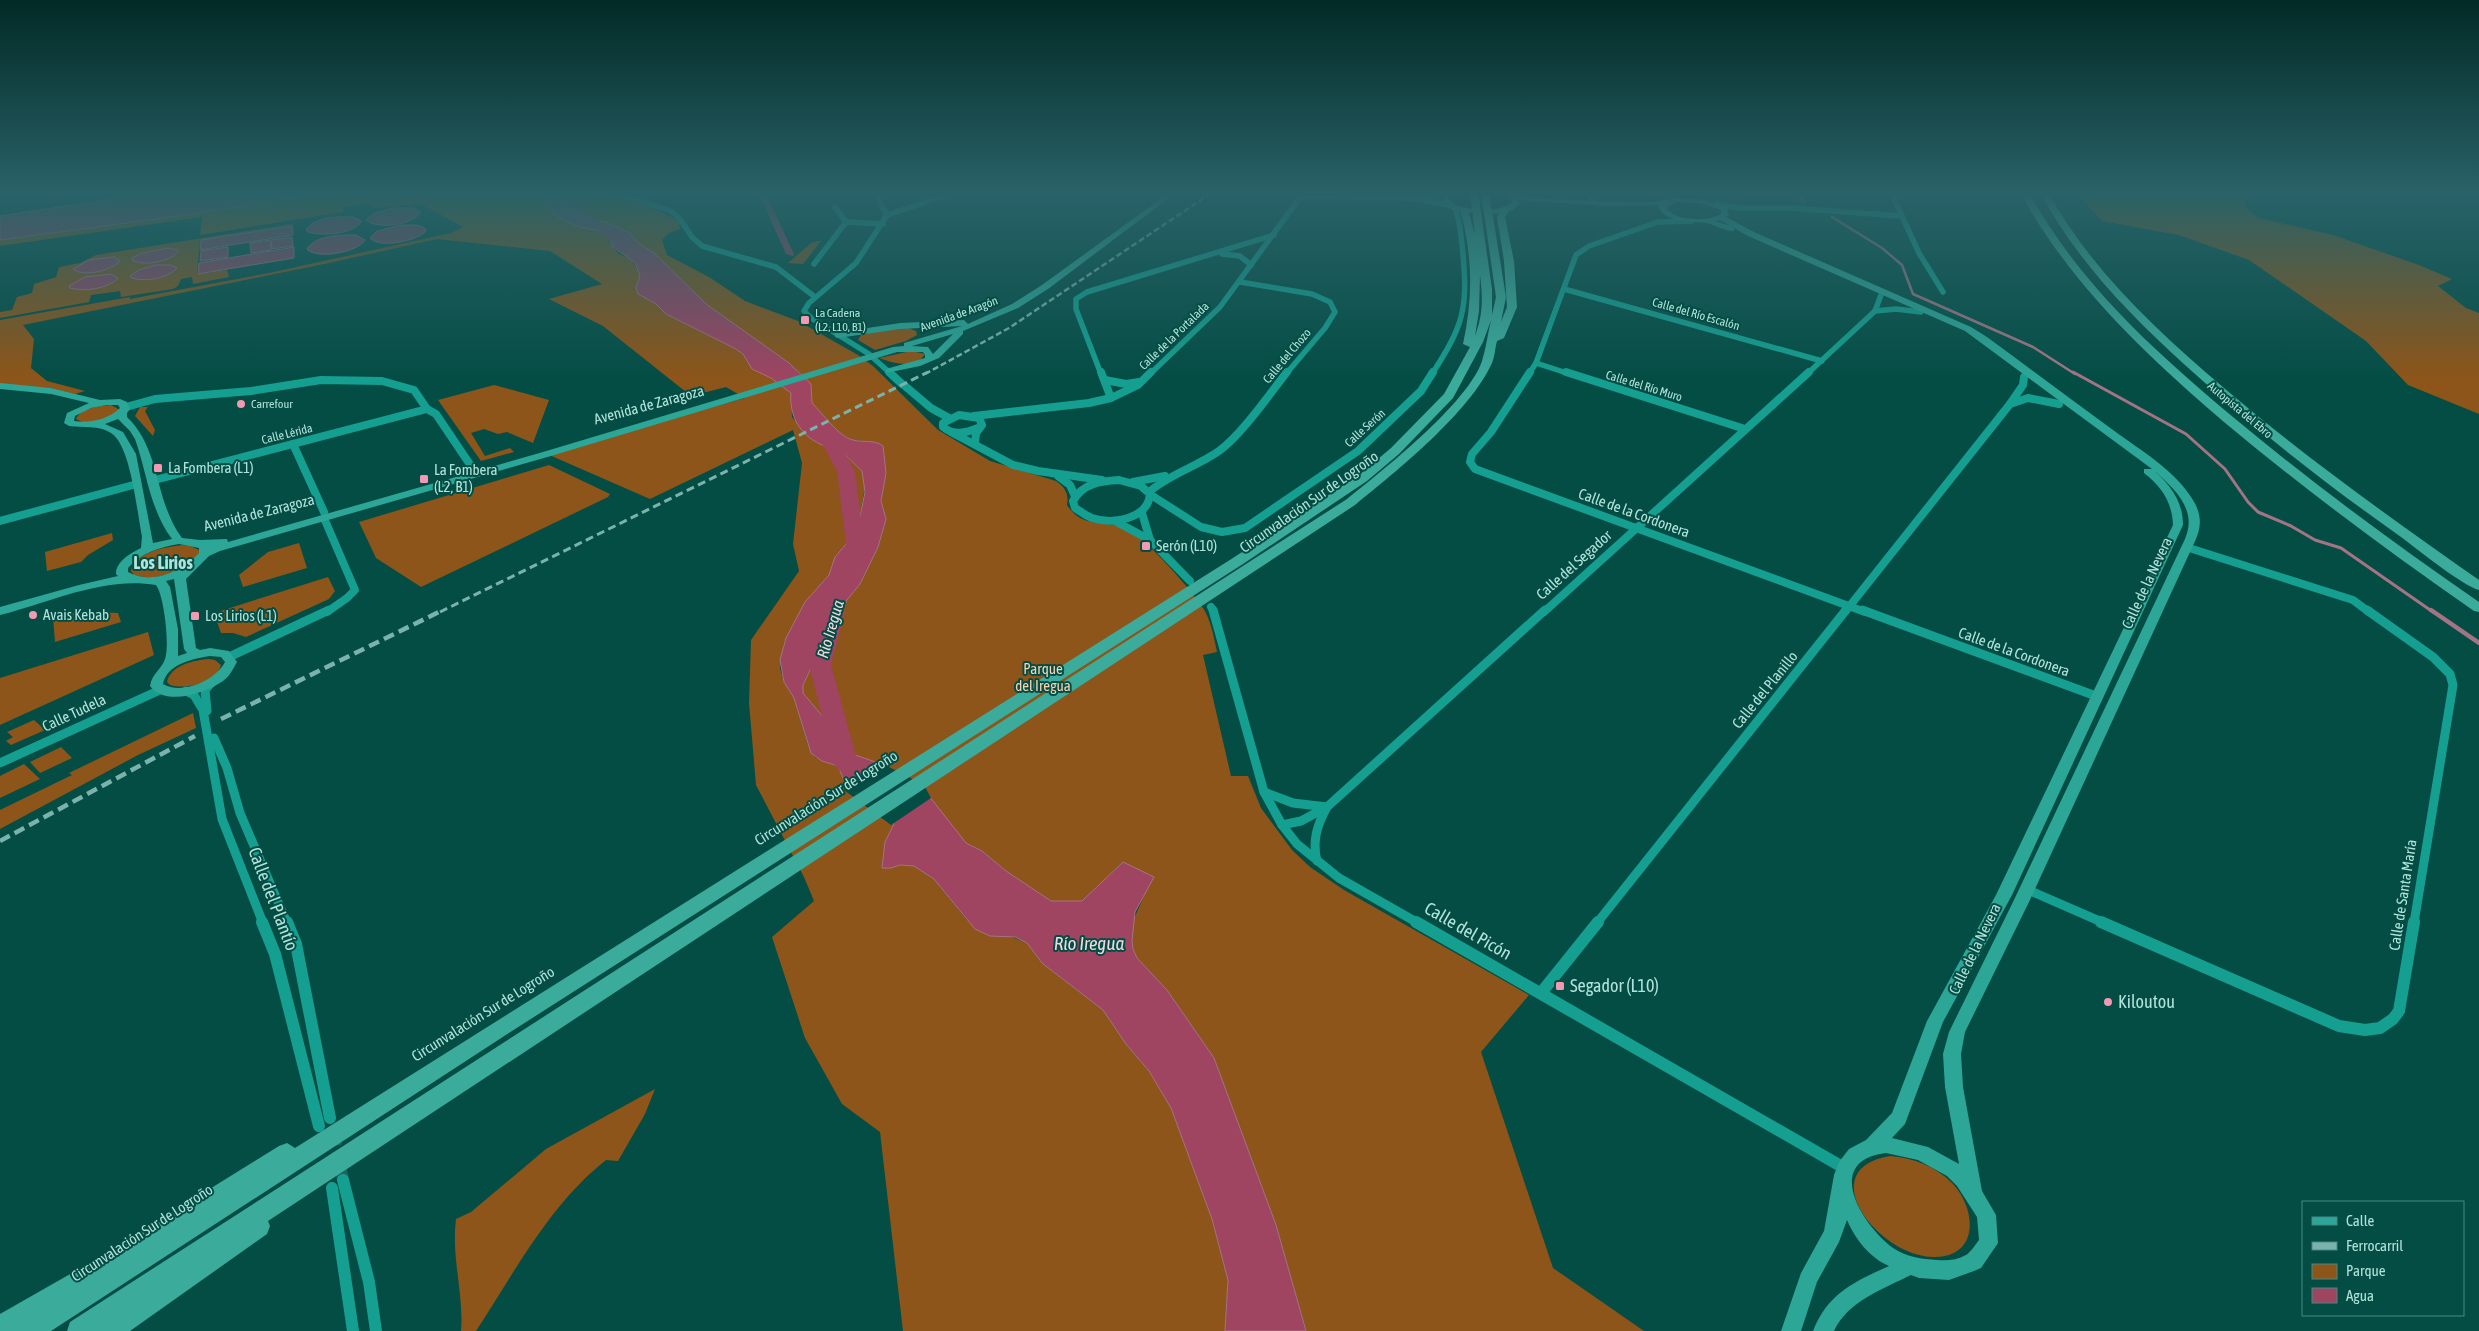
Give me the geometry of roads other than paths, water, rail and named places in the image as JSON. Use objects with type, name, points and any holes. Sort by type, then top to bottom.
[{"type":"highway","name":"Circunvalación Sur de Logroño","points":[[29,1331],[249,1183],[770,859],[1238,561],[1364,478],[1419,428],[1449,396],[1458,382],[1478,342],[1487,317],[1487,289],[1480,254]]},
{"type":"highway","name":"Circunvalación Sur de Logroño","points":[[268,1215],[786,870],[1254,567],[1350,502],[1394,468],[1456,407],[1471,388],[1487,362],[1501,297],[1487,254]]},
{"type":"highway","points":[[1487,362],[1512,307],[1508,254]]},
{"type":"highway","name":"Autopista del Ebro","points":[[2065,254],[2086,282],[2123,322],[2180,377],[2313,488],[2479,608]]},
{"type":"highway","name":"Autopista del Ebro","points":[[2086,254],[2104,278],[2140,317],[2196,370],[2331,480],[2479,586]]},
{"type":"highway","points":[[0,1328],[249,1183]]},
{"type":"highway","points":[[79,1331],[268,1215]]},
{"type":"highway","points":[[109,1331],[268,1215]]},
{"type":"main road","name":"Avenida de Aragón","points":[[726,399],[988,320],[1038,292],[1090,254]]},
{"type":"main road","name":"Calle de la Nevera","points":[[1788,254],[1921,312],[1966,335],[2155,477],[2167,489],[2178,514],[2178,525],[2168,549],[2096,696],[2004,895],[1935,1021],[1899,1118],[1871,1148]]},
{"type":"main road","name":"Calle de la Nevera","points":[[1797,254],[1968,329],[1984,338],[2156,467],[2180,488],[2190,505],[2195,522],[2186,547],[1957,1032],[1952,1054],[1954,1087],[1973,1190]]},
{"type":"main road","points":[[838,335],[908,325],[956,324],[988,320]]},
{"type":"main road","points":[[898,348],[922,334],[920,330],[908,325]]},
{"type":"main road","points":[[889,371],[928,360],[938,355],[950,339],[966,328]]},
{"type":"main road","points":[[898,348],[925,350],[930,354],[928,360]]},
{"type":"main road","points":[[0,386],[51,391],[86,401],[120,402],[124,410],[122,418],[140,439],[160,512],[168,528],[179,541],[201,553]]},
{"type":"main road","points":[[0,392],[42,396],[72,405],[76,411]]},
{"type":"main road","name":"Avenida de Zaragoza","points":[[324,515],[473,469],[726,399]]},
{"type":"main road","name":"Avenida de Zaragoza","points":[[201,553],[215,543],[547,454],[726,399]]},
{"type":"main road","points":[[104,402],[76,411],[68,418],[69,423],[108,427],[120,433],[131,454],[147,536],[147,549]]},
{"type":"main road","points":[[85,424],[110,419],[124,410]]},
{"type":"main road","points":[[0,611],[125,573],[136,555],[147,549],[179,541]]},
{"type":"main road","points":[[151,580],[176,573],[201,553]]},
{"type":"main road","points":[[200,654],[194,653],[190,649],[180,579],[201,553]]},
{"type":"main road","points":[[0,606],[84,582],[125,573],[160,582],[164,587],[174,649],[172,661],[156,680],[156,686],[160,690],[186,691],[211,682],[226,672],[231,662],[230,657],[218,653],[200,654],[182,659],[167,668]]},
{"type":"main road","points":[[1791,1331],[1795,1314],[1816,1263],[1835,1230],[1846,1169],[1856,1156],[1871,1148],[1885,1145],[1916,1150],[1948,1165],[1973,1190],[1985,1213],[1989,1237],[1985,1251],[1976,1262],[1964,1269],[1948,1273],[1929,1272],[1910,1266],[1889,1256],[1871,1242],[1856,1225],[1847,1207],[1843,1190]]},
{"type":"main road","points":[[1823,1331],[1826,1322],[1849,1295],[1910,1266]]},
{"type":"street","points":[[731,254],[776,267],[816,297]]},
{"type":"street","points":[[814,264],[822,254]]},
{"type":"street","points":[[863,254],[856,264],[804,308],[805,313],[868,354],[931,408],[949,418],[943,423],[943,427],[976,443],[1001,460],[1058,476],[1070,485],[1075,496]]},
{"type":"street","points":[[1111,398],[1076,309],[1076,299],[1088,292],[1215,254]]},
{"type":"street","points":[[1216,254],[1240,256],[1251,266]]},
{"type":"street","name":"Calle de la Portalada","points":[[949,418],[959,415],[974,416],[1089,403],[1111,398],[1129,390],[1146,379],[1220,307],[1260,254]]},
{"type":"street","name":"Calle Serón","points":[[1130,482],[1201,527],[1222,532],[1246,528],[1358,451],[1421,391],[1452,343],[1462,321],[1466,290],[1463,254]]},
{"type":"street","name":"Calle de la Cordonera","points":[[1579,254],[1573,261],[1536,363],[1492,432],[1472,454],[1470,462],[1475,469],[2096,696]]},
{"type":"street","points":[[1920,254],[1943,292]]},
{"type":"street","name":"Calle del Chozo","points":[[1130,482],[1172,474],[1216,453],[1227,444],[1325,328],[1335,312],[1330,302],[1312,294],[1240,282]]},
{"type":"street","name":"Calle del Río Escalón","points":[[1564,289],[1822,361]]},
{"type":"street","points":[[1880,295],[1876,311],[1896,309],[1921,312]]},
{"type":"street","name":"Calle del Segador","points":[[1282,825],[1301,821],[1327,807],[1876,311]]},
{"type":"street","name":"Calle del Río Muro","points":[[1536,363],[1745,429]]},
{"type":"street","name":"Calle del Planillo","points":[[1541,993],[2010,404],[2023,385],[2024,377]]},
{"type":"street","points":[[124,410],[155,399],[250,391],[321,380],[358,379],[391,383],[414,390],[427,409],[436,414],[473,469]]},
{"type":"street","points":[[1105,380],[1126,384],[1146,379]]},
{"type":"street","points":[[2010,404],[2028,398],[2060,404]]},
{"type":"street","name":"Calle Lérida","points":[[149,471],[293,444],[427,409]]},
{"type":"street","name":"Calle de la Portalada","points":[[951,432],[965,433],[1006,413]]},
{"type":"street","points":[[974,416],[980,418],[976,443]]},
{"type":"street","points":[[230,657],[337,606],[351,596],[355,590],[293,444]]},
{"type":"street","points":[[1058,476],[1069,474],[1107,481],[1130,482]]},
{"type":"street","name":"Calle del Chozo","points":[[1150,493],[1172,474]]},
{"type":"street","points":[[0,521],[135,475]]},
{"type":"street","points":[[1107,481],[1087,486],[1075,496],[1073,501],[1075,508],[1081,514],[1096,519],[1114,521],[1150,540],[1190,581]]},
{"type":"street","points":[[1114,521],[1142,513],[1148,507],[1150,493]]},
{"type":"street","points":[[1142,513],[1150,540]]},
{"type":"street","name":"Calle de Santa María","points":[[2026,889],[2339,1026],[2378,1030],[2391,1023],[2399,1011],[2453,685],[2450,674],[2433,657],[2353,600],[2186,547]]},
{"type":"street","name":"Calle del Picón","points":[[1211,607],[1214,612],[1264,792],[1282,825],[1297,844],[1339,878],[1846,1169]]},
{"type":"street","name":"Calle del Plantío","points":[[204,710],[205,690],[211,682]]},
{"type":"street","name":"Calle Tudela","points":[[0,764],[160,690]]},
{"type":"street","name":"Calle del Plantío","points":[[186,691],[194,695],[204,710],[214,746],[222,819],[275,954],[319,1126]]},
{"type":"street","name":"Calle del Plantío","points":[[214,746],[227,768],[240,813],[296,944],[330,1118]]},
{"type":"street","points":[[1264,792],[1293,802],[1327,807],[1318,823],[1313,842],[1317,861]]},
{"type":"street","points":[[344,1180],[369,1282],[376,1331]]},
{"type":"street","points":[[332,1188],[353,1331]]},
{"type":"water","points":[[140,254],[175,254],[163,261],[150,263],[133,261],[132,258]]},
{"type":"water","points":[[201,254],[228,254],[228,257],[200,261]]},
{"type":"water","points":[[252,254],[294,254],[294,258],[198,274],[199,263]]},
{"type":"water","name":"Río Iregua","points":[[623,254],[655,254],[706,304],[789,363],[811,384],[812,403],[842,434],[853,440],[872,442],[883,446],[886,473],[881,501],[886,519],[878,547],[860,584],[847,600],[835,628],[818,653],[803,685],[803,693],[855,755],[873,761],[922,787],[966,843],[982,851],[1006,871],[1051,901],[1082,901],[1123,862],[1154,877],[1135,912],[1133,949],[1137,958],[1167,990],[1214,1058],[1276,1225],[1306,1331],[1225,1331],[1228,1280],[1212,1219],[1171,1108],[1149,1071],[1126,1044],[1103,1010],[1042,963],[1027,943],[1015,937],[990,936],[975,929],[934,879],[914,866],[900,865],[882,868],[885,842],[894,824],[848,790],[838,766],[822,761],[811,753],[794,698],[784,682],[780,660],[786,638],[805,602],[829,575],[835,557],[857,531],[865,492],[862,471],[842,452],[820,444],[806,435],[794,416],[791,393],[771,378],[752,369],[743,354],[666,314],[656,304],[638,294],[636,287],[640,276],[635,263]]},
{"type":"water","points":[[114,257],[120,261],[104,270],[83,273],[73,269],[89,260]]},
{"type":"water","points":[[155,265],[171,265],[177,268],[168,275],[156,279],[137,279],[130,276],[139,270]]},
{"type":"water","points":[[111,274],[118,278],[108,285],[96,289],[82,290],[70,288],[69,286],[85,277]]},
{"type":"waterway","points":[[1889,254],[1902,265],[1913,294],[2033,347],[2075,374]]},
{"type":"waterway","points":[[2073,372],[2186,434],[2225,469],[2248,502],[2258,512],[2291,526],[2315,540],[2341,548],[2433,612]]},
{"type":"waterway","name":"Río Iregua","points":[[820,425],[846,471],[855,544],[849,564]]},
{"type":"waterway","points":[[2431,610],[2479,643]]},
{"type":"waterway","name":"Río Iregua","points":[[835,612],[820,665],[846,764]]},
{"type":"tunnel","points":[[334,1134],[343,1180]]},
{"type":"railway","points":[[925,374],[1009,328],[1120,254]]},
{"type":"railway","points":[[440,612],[928,372]]},
{"type":"railway","points":[[221,719],[443,610]]},
{"type":"railway","points":[[0,841],[195,736]]},
{"type":"place","name":"La Cadena (L2, L10, B1)","points":[[805,320]]},
{"type":"place","name":"Carrefour","points":[[241,404]]},
{"type":"place","name":"La Fombera (L1)","points":[[158,468]]},
{"type":"place","name":"La Fombera (L2, B1)","points":[[424,479]]},
{"type":"place","name":"Serón (L10)","points":[[1146,546]]},
{"type":"place","name":"Avais Kebab","points":[[33,615]]},
{"type":"place","name":"Los Lirios (L1)","points":[[195,616]]},
{"type":"place","name":"Segador (L10)","points":[[1560,986]]},
{"type":"place","name":"Kiloutou","points":[[2108,1002]]},
{"type":"district","name":"Los Lirios","points":[[163,563]]},
{"type":"park label","name":"Parque del Iregua","points":[[1043,678]]}]
